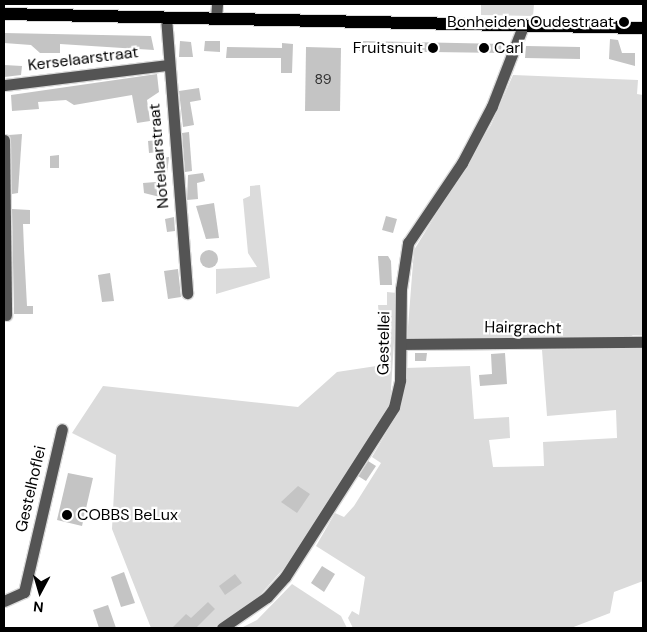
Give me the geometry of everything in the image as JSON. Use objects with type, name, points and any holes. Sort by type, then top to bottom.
[{"type":"main road","points":[[4,14],[643,28]]},
{"type":"street","points":[[216,19],[217,4]]},
{"type":"street","name":"Notelaarstraat","points":[[166,17],[167,65],[187,293]]},
{"type":"street","name":"Gestellei","points":[[222,628],[266,597],[301,556],[394,407],[402,344],[401,289],[408,243],[462,163],[492,106],[523,26]]},
{"type":"street","name":"Kerselaarstraat","points":[[4,85],[167,65]]},
{"type":"street","points":[[4,140],[6,315]]},
{"type":"street","name":"Hairgracht","points":[[402,344],[643,342]]},
{"type":"street","name":"Gestelhoflei","points":[[4,601],[24,592],[62,429]]},
{"type":"shaded area","points":[[481,4],[534,4],[533,16],[481,15]]},
{"type":"shaded area","points":[[513,75],[638,80],[637,94],[643,95],[643,335],[633,335],[618,344],[643,345],[643,581],[614,592],[610,613],[571,628],[353,628],[348,618],[352,611],[359,615],[365,577],[316,546],[335,513],[344,517],[354,506],[381,463],[372,457],[399,411],[405,368],[470,366],[474,419],[509,417],[510,438],[489,440],[493,467],[544,466],[543,442],[617,438],[616,410],[547,416],[542,350],[609,345],[407,340],[414,250],[491,125]]},
{"type":"shaded area","points":[[260,185],[270,278],[216,294],[216,269],[257,267],[248,253],[243,199],[250,196],[250,186]]},
{"type":"shaded area","points":[[387,292],[397,293],[390,406],[298,552],[261,594],[217,627],[151,628],[112,529],[116,455],[72,433],[103,386],[298,407],[337,372],[383,365],[378,305],[387,305]]},
{"type":"shaded area","points":[[292,584],[341,616],[347,628],[241,628],[257,620]]},
{"type":"building","points":[[4,33],[151,36],[154,50],[60,44],[60,53],[40,53],[31,45],[4,43]]},
{"type":"building","points":[[610,39],[618,40],[622,53],[635,53],[635,66],[609,59]]},
{"type":"building","points":[[180,41],[191,42],[193,57],[179,57]]},
{"type":"building","points":[[205,41],[220,41],[220,52],[204,51]]},
{"type":"building","points":[[360,41],[505,44],[504,53],[359,51]]},
{"type":"building","points":[[282,43],[293,44],[292,73],[281,73],[281,58],[226,58],[227,47],[282,48]]},
{"type":"building","points":[[526,46],[580,47],[580,59],[525,58]]},
{"type":"building","points":[[306,47],[341,48],[340,111],[305,111]]},
{"type":"building","points":[[4,65],[22,66],[21,75],[4,77]]},
{"type":"building","points":[[157,74],[159,92],[147,100],[150,121],[137,123],[132,95],[74,105],[66,100],[38,102],[39,109],[12,111],[11,95]]},
{"type":"building","points":[[199,88],[201,100],[190,102],[194,125],[183,127],[179,91]]},
{"type":"building","points":[[189,132],[192,171],[185,172],[182,133]]},
{"type":"building","points":[[22,134],[18,193],[12,194],[9,135]]},
{"type":"building","points":[[158,140],[159,152],[149,153],[148,141]]},
{"type":"building","points":[[59,155],[59,168],[50,168],[50,156]]},
{"type":"building","points":[[169,157],[164,198],[144,193],[143,183],[156,182],[158,158]]},
{"type":"building","points":[[203,173],[205,181],[197,183],[198,199],[187,200],[188,175]]},
{"type":"building","points":[[214,203],[219,238],[206,239],[196,206]]},
{"type":"building","points":[[12,209],[30,210],[30,224],[23,224],[27,306],[33,306],[33,314],[14,314]]},
{"type":"building","points":[[386,216],[397,219],[393,233],[382,230]]},
{"type":"building","points":[[174,217],[175,231],[167,232],[165,219]]},
{"type":"building","points":[[209,250],[215,253],[218,259],[215,265],[209,268],[203,265],[200,259],[203,253]]},
{"type":"building","points":[[378,256],[388,256],[391,261],[392,285],[380,285]]},
{"type":"building","points":[[178,269],[181,297],[168,299],[164,271]]},
{"type":"building","points":[[110,273],[114,301],[102,302],[98,275]]},
{"type":"building","points":[[415,353],[427,353],[426,361],[415,361]]},
{"type":"building","points":[[505,353],[507,384],[480,386],[479,375],[492,374],[491,354]]},
{"type":"building","points":[[368,461],[376,466],[366,481],[358,476]]},
{"type":"building","points":[[68,473],[93,478],[82,526],[57,520]]},
{"type":"building","points":[[298,486],[310,494],[297,513],[281,502]]},
{"type":"building","points":[[322,566],[335,574],[324,592],[311,583]]},
{"type":"building","points":[[124,572],[135,603],[121,607],[111,577]]},
{"type":"building","points":[[235,574],[242,583],[225,595],[219,586]]},
{"type":"building","points":[[208,602],[215,609],[196,628],[172,628],[186,614],[191,618]]},
{"type":"building","points":[[108,605],[116,628],[99,628],[93,610]]},
{"type":"place","name":"Bonheiden Oudestraat","points":[[624,22]]},
{"type":"place","name":"Fruitsnuit","points":[[433,48]]},
{"type":"place","name":"Carl","points":[[484,48]]},
{"type":"place","name":"COBBS BeLux","points":[[67,515]]}]
